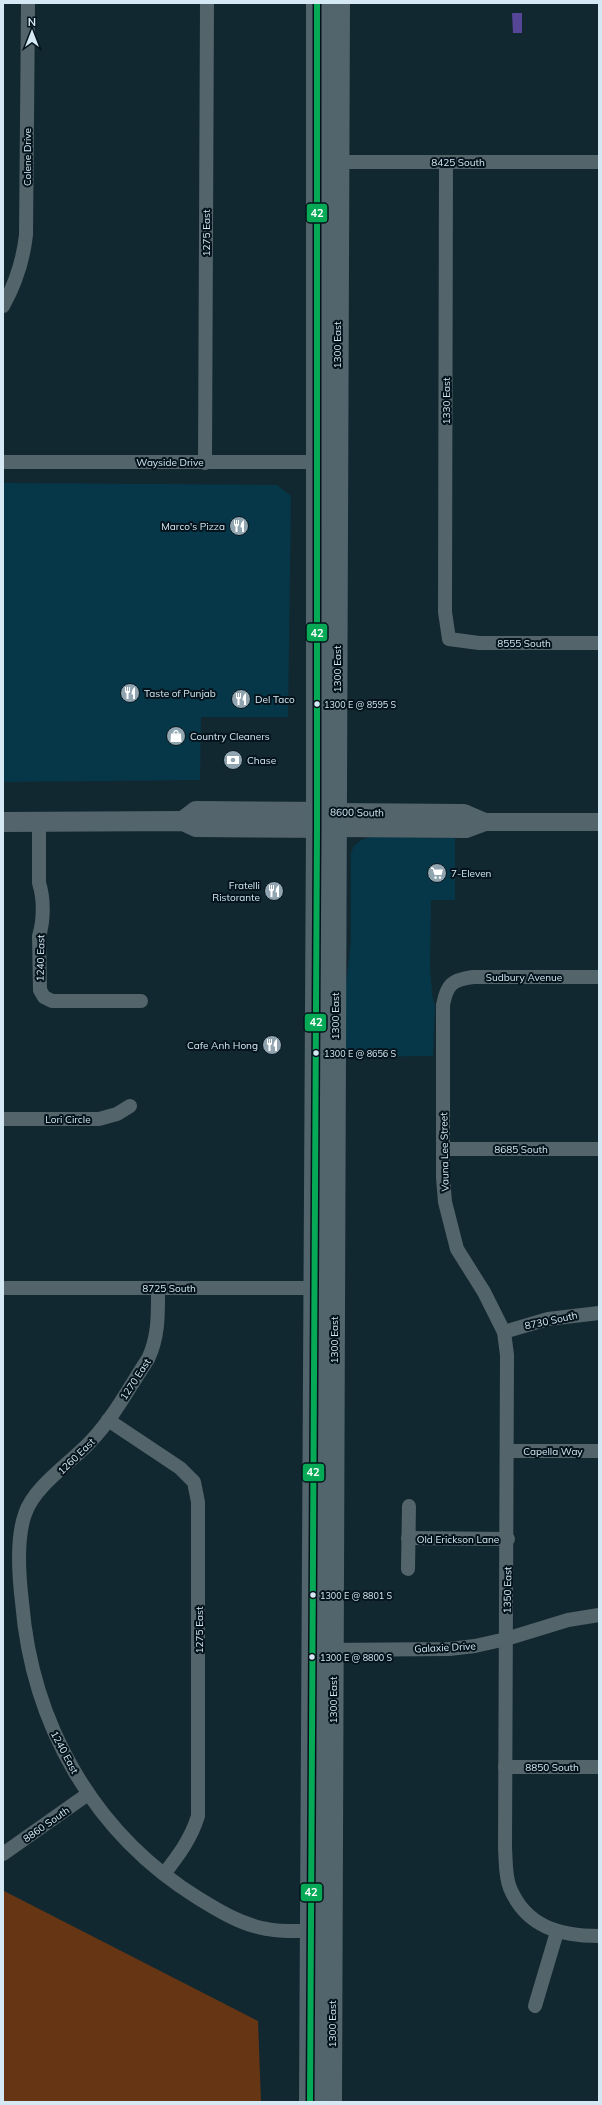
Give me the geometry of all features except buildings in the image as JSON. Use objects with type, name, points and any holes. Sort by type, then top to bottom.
[{"type":"main road","name":"1300 East","points":[[318,3],[327,162],[326,820],[322,1650],[331,2102]]},
{"type":"main road","name":"1300 East","points":[[327,162],[339,3]]},
{"type":"main road","name":"8600 South","points":[[3,822],[183,821],[196,811],[326,820]]},
{"type":"main road","name":"1300 East","points":[[310,2102],[310,1931],[322,1650]]},
{"type":"street","name":"Colene Drive","points":[[3,306],[12,291],[19,272],[26,236],[28,3]]},
{"type":"street","name":"1275 East","points":[[205,463],[207,3]]},
{"type":"street","name":"8425 South","points":[[327,162],[599,162]]},
{"type":"street","name":"1330 East","points":[[446,162],[445,612],[449,639]]},
{"type":"street","name":"Wayside Drive","points":[[3,462],[326,462]]},
{"type":"street","name":"8555 South","points":[[449,639],[479,643],[599,643]]},
{"type":"street","name":"8600 South","points":[[326,820],[464,813],[485,822],[599,822]]},
{"type":"street","name":"1240 East","points":[[39,822],[39,882],[42,891],[40,990],[44,997],[52,1001],[141,1001]]},
{"type":"street","name":"Sudbury Avenue","points":[[450,984],[460,979],[473,977],[599,977]]},
{"type":"street","name":"Vauna Lee Street","points":[[450,984],[443,1005],[443,1149],[445,1202],[457,1249],[484,1292],[504,1332]]},
{"type":"street","name":"Lori Circle","points":[[3,1119],[99,1119],[117,1114],[130,1106]]},
{"type":"street","name":"8685 South","points":[[443,1149],[599,1149]]},
{"type":"street","name":"8725 South","points":[[3,1288],[324,1288]]},
{"type":"street","name":"1270 East","points":[[108,1420],[148,1359],[153,1348],[158,1324],[158,1288]]},
{"type":"street","name":"8730 South","points":[[504,1332],[548,1318],[599,1313]]},
{"type":"street","name":"1350 East","points":[[504,1332],[507,1354],[508,1451],[505,1848],[509,1887],[519,1905],[529,1916],[542,1926],[557,1932],[599,1936]]},
{"type":"street","name":"1275 East","points":[[108,1420],[180,1468],[194,1482],[198,1502],[198,1816],[187,1842],[164,1874]]},
{"type":"street","name":"1260 East","points":[[41,1489],[91,1441],[108,1420]]},
{"type":"street","name":"Capella Way","points":[[508,1451],[599,1452]]},
{"type":"street","name":"1240 East","points":[[41,1489],[32,1500],[25,1513],[21,1527],[21,1594],[24,1631],[32,1670],[45,1711],[64,1754],[88,1794],[111,1823],[136,1850],[164,1874],[213,1908],[240,1921],[267,1930],[310,1931]]},
{"type":"street","name":"Old Erickson Lane","points":[[408,1569],[409,1506]]},
{"type":"street","name":"Old Erickson Lane","points":[[408,1538],[508,1539]]},
{"type":"street","name":"Galaxie Drive","points":[[322,1650],[449,1649],[475,1646],[506,1639],[568,1620],[599,1615]]},
{"type":"street","name":"8850 South","points":[[505,1767],[599,1767]]},
{"type":"street","name":"8860 South","points":[[3,1854],[88,1794]]},
{"type":"street","points":[[535,2006],[557,1932]]},
{"type":"shaded area","points":[[512,13],[522,13],[522,33],[513,33]]},
{"type":"shaded area","points":[[3,483],[277,485],[291,496],[288,717],[201,717],[200,780],[3,782]]},
{"type":"shaded area","points":[[371,837],[455,838],[455,900],[431,900],[430,968],[432,994],[435,1006],[433,1056],[344,1057],[345,995],[351,941],[351,853],[354,846],[361,840]]},
{"type":"shaded area","points":[[4,1891],[258,2021],[261,2102],[3,2102]]},
{"type":"transit line","name":"42","points":[[310,2102],[317,828],[317,3]]},
{"type":"place","name":"Marco's Pizza","points":[[239,526]]},
{"type":"place","name":"Taste of Punjab","points":[[130,693]]},
{"type":"place","name":"Del Taco","points":[[241,699]]},
{"type":"place","name":"1300 E @ 8595 S","points":[[317,704]]},
{"type":"place","name":"Country Cleaners","points":[[176,736]]},
{"type":"place","name":"Chase","points":[[233,760]]},
{"type":"place","name":"7-Eleven","points":[[437,873]]},
{"type":"place","name":"Fratelli Ristorante","points":[[274,891]]},
{"type":"place","name":"Cafe Anh Hong","points":[[272,1045]]},
{"type":"place","name":"1300 E @ 8656 S","points":[[316,1053]]},
{"type":"place","name":"1300 E @ 8801 S","points":[[313,1595]]},
{"type":"place","name":"1300 E @ 8800 S","points":[[312,1657]]}]
